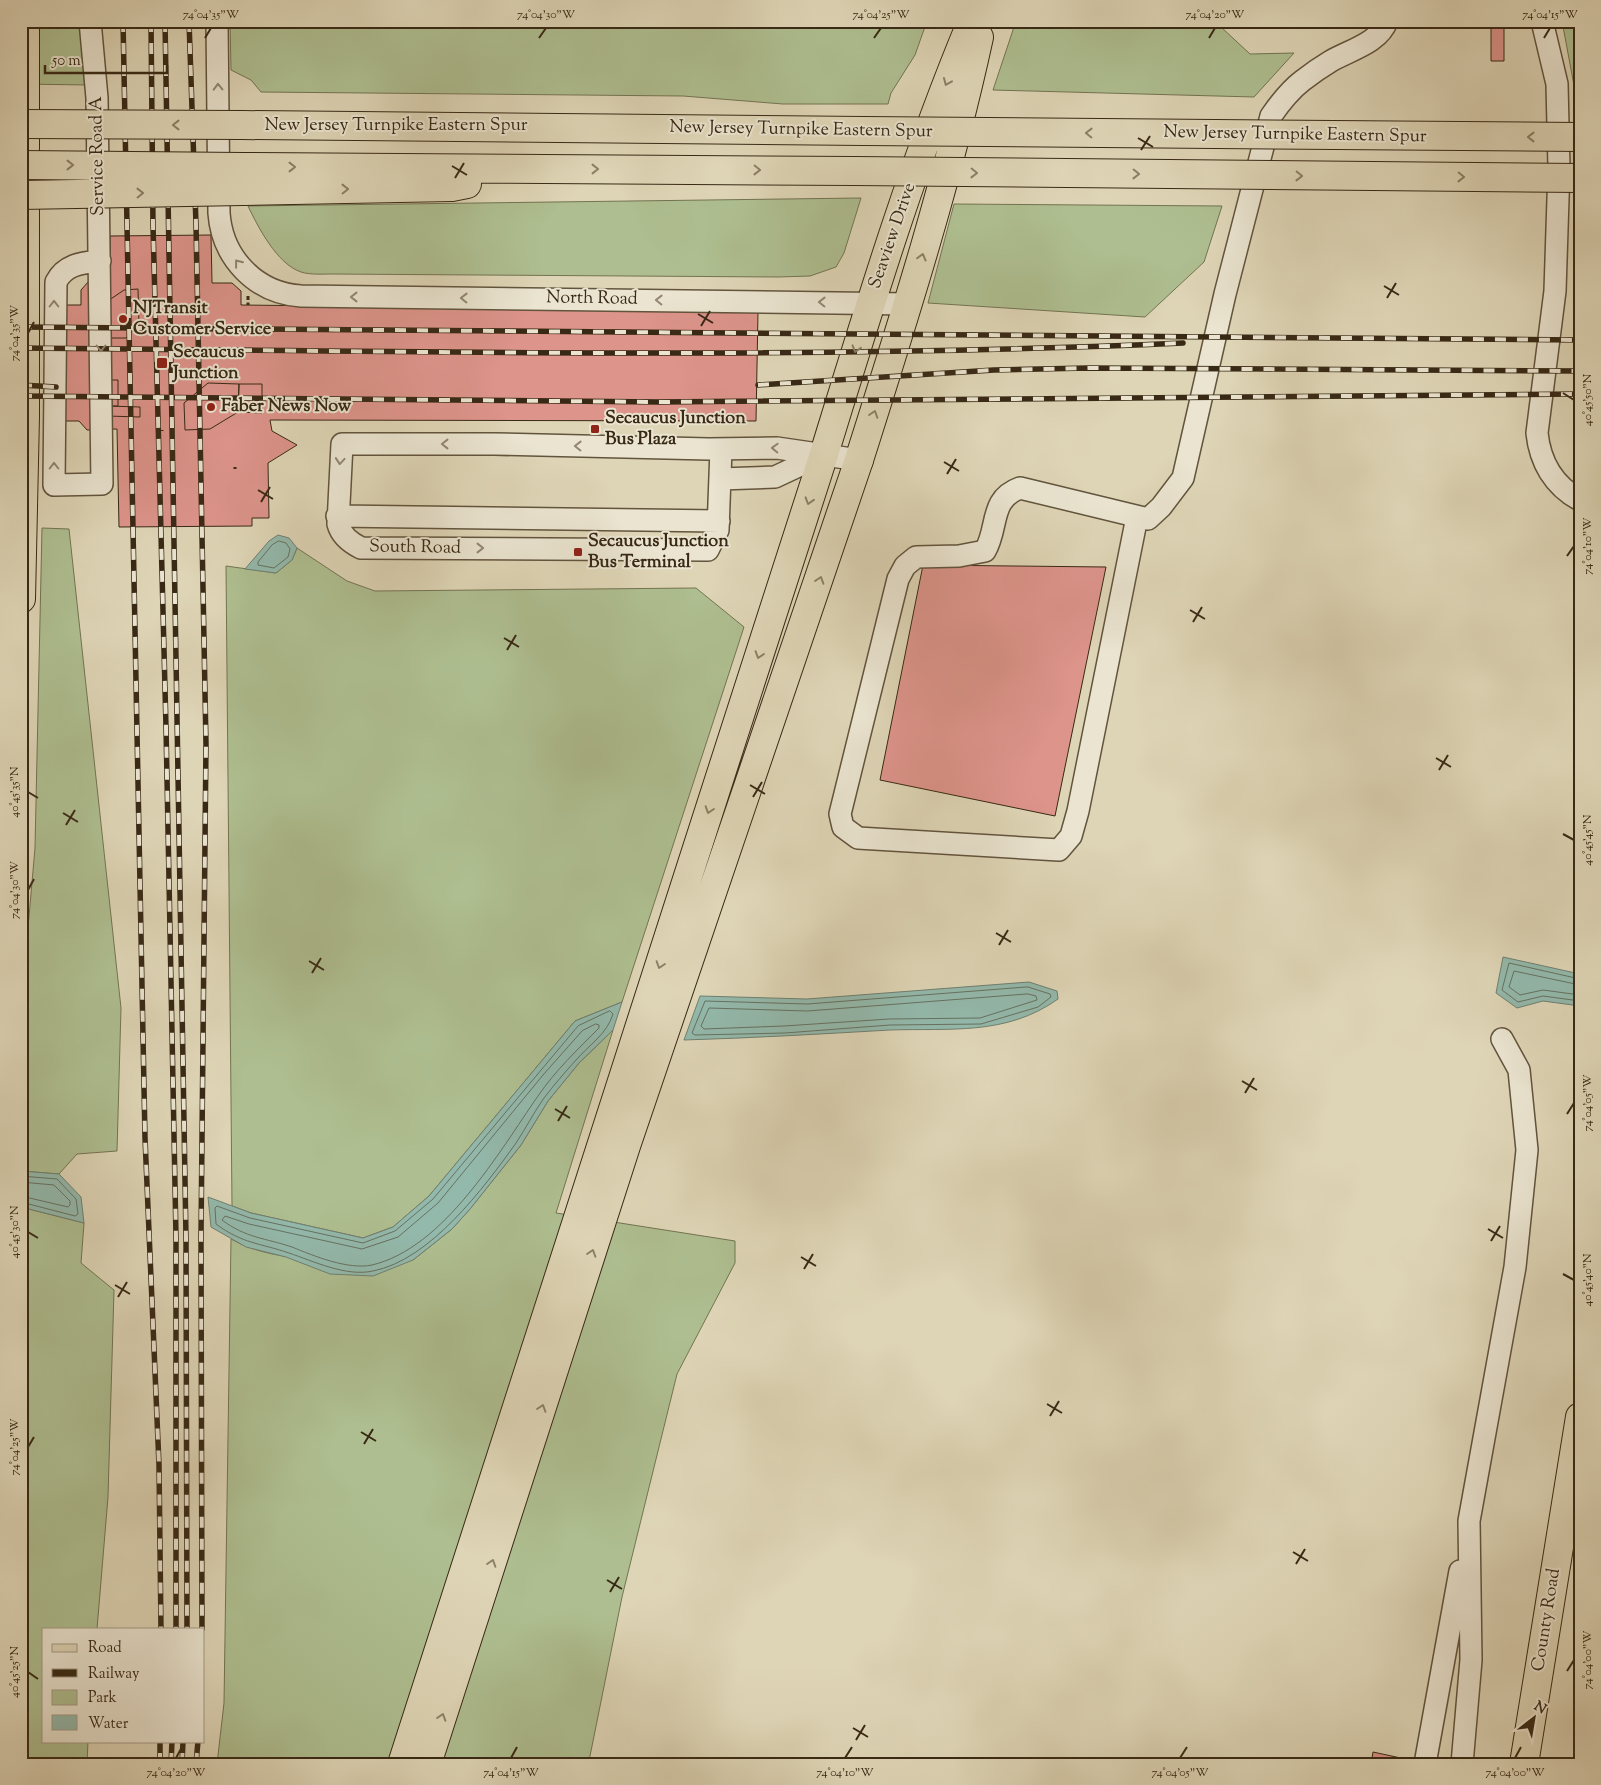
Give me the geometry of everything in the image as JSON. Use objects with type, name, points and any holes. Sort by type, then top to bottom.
[{"type":"main road","points":[[21,599],[25,416],[24,21]]},
{"type":"main road","name":"Seaview Drive","points":[[402,1764],[824,454],[871,302],[943,91],[972,21]]},
{"type":"main road","name":"Seaview Drive","points":[[427,1764],[626,1146],[859,460],[909,304],[966,99],[983,21]]},
{"type":"main road","points":[[21,117],[65,124]]},
{"type":"main road","name":"New Jersey Turnpike Eastern Spur","points":[[21,124],[1580,137]]},
{"type":"main road","points":[[21,165],[244,179]]},
{"type":"main road","points":[[21,195],[244,179],[552,168],[1580,178]]},
{"type":"main road","name":"County Road","points":[[1524,1764],[1580,1417]]},
{"type":"lane","name":"Service Road A","points":[[90,21],[97,98],[100,261],[102,484],[54,485],[54,290],[56,282],[64,270],[78,264],[100,261]]},
{"type":"lane","name":"North Road","points":[[217,21],[219,213],[221,230],[231,254],[241,268],[254,279],[276,292],[300,296],[871,302],[909,304]]},
{"type":"lane","points":[[1137,517],[1078,811],[1071,836],[1059,850],[858,838],[843,827],[840,814],[898,579],[905,566],[916,557],[959,556],[985,551],[994,531],[994,518],[1000,503],[1009,492],[1020,488],[1148,519],[1161,507],[1184,478],[1225,294],[1271,116],[1284,98],[1301,82],[1330,62],[1368,42],[1384,31],[1387,21]]},
{"type":"lane","points":[[1542,21],[1557,84],[1559,168],[1555,291],[1537,433],[1540,449],[1549,472],[1565,490],[1580,500]]},
{"type":"lane","name":"South Road","points":[[721,449],[719,521],[716,537],[708,550],[361,548],[350,542],[340,531],[337,516],[342,444],[494,444],[721,449],[777,448],[859,460]]},
{"type":"lane","points":[[720,479],[776,477],[824,454]]},
{"type":"lane","points":[[337,516],[719,521]]},
{"type":"lane","points":[[1425,1764],[1515,1267],[1528,1150],[1519,1070],[1502,1039]]},
{"type":"lane","points":[[1462,1764],[1471,1660],[1470,1521]]},
{"type":"green space","points":[[21,21],[84,21],[88,85],[21,84]]},
{"type":"green space","points":[[230,21],[927,21],[915,55],[891,93],[888,104],[783,104],[683,96],[261,92],[251,80],[231,70]]},
{"type":"green space","points":[[1016,21],[1220,21],[1221,27],[1250,54],[1294,53],[1254,97],[993,90]]},
{"type":"green space","points":[[1562,21],[1580,21],[1580,107],[1578,107]]},
{"type":"green space","points":[[861,198],[844,253],[836,267],[810,276],[778,277],[308,274],[292,268],[276,253],[248,206]]},
{"type":"green space","points":[[954,204],[1222,206],[1204,262],[1145,317],[928,303]]},
{"type":"green space","points":[[42,528],[69,529],[121,1008],[117,1151],[77,1154],[59,1174],[21,1171],[21,1008],[35,848]]},
{"type":"green space","points":[[297,548],[347,581],[375,591],[696,588],[744,627],[622,1002],[575,1021],[429,1196],[393,1227],[363,1238],[251,1213],[232,1206],[226,566],[276,573],[292,560]]},
{"type":"green space","points":[[613,1030],[556,1213],[735,1241],[735,1263],[677,1374],[622,1597],[589,1761],[586,1764],[217,1764],[224,1703],[231,1239],[250,1248],[295,1258],[320,1260],[413,1260],[452,1229],[470,1209],[521,1145],[548,1101],[579,1063]]},
{"type":"green space","points":[[21,1207],[84,1223],[81,1263],[114,1290],[108,1497],[97,1628],[42,1628],[42,1742],[88,1742],[87,1764],[21,1764]]},
{"type":"water","points":[[278,535],[289,538],[297,548],[292,560],[276,573],[245,569],[269,541]]},
{"type":"water","points":[[1503,957],[1580,974],[1580,1006],[1543,1001],[1517,1008],[1496,993]]},
{"type":"water","points":[[1029,982],[1057,991],[1058,999],[1038,1011],[998,1025],[977,1028],[890,1030],[684,1040],[700,996],[807,999]]},
{"type":"water","points":[[622,1002],[613,1030],[579,1063],[548,1101],[521,1145],[470,1209],[452,1229],[413,1260],[373,1276],[330,1274],[286,1257],[246,1247],[211,1227],[208,1197],[251,1213],[363,1238],[393,1227],[429,1196],[575,1021]]},
{"type":"water","points":[[21,1171],[59,1174],[81,1197],[84,1223],[21,1207]]},
{"type":"building","points":[[1491,21],[1504,21],[1504,61],[1491,61]]},
{"type":"building","name":"Secaucus Junction","points":[[211,235],[212,283],[232,283],[241,291],[241,305],[758,311],[756,421],[270,420],[272,431],[297,445],[268,463],[269,518],[252,518],[252,526],[119,527],[117,429],[87,430],[79,421],[56,421],[57,305],[81,305],[81,290],[89,281],[110,281],[110,236]]},
{"type":"building","name":"NJTransit Customer Service","points":[[138,289],[139,325],[126,338],[97,338],[96,309],[124,290]]},
{"type":"building","points":[[102,380],[118,380],[118,406],[107,406]]},
{"type":"building","name":"Faber News Now","points":[[208,383],[239,384],[238,412],[210,429],[185,430],[184,403]]},
{"type":"building","points":[[239,384],[262,384],[262,413],[238,412]]},
{"type":"building","points":[[107,406],[140,407],[140,417],[107,416]]},
{"type":"building","points":[[923,565],[1106,567],[1055,816],[880,780]]},
{"type":"building","points":[[1373,1752],[1410,1760],[1410,1764],[1371,1764]]},
{"type":"railway","points":[[123,21],[145,1138],[159,1465],[161,1628]]},
{"type":"railway","points":[[151,21],[153,225],[166,727],[176,1237],[176,1628]]},
{"type":"railway","points":[[165,21],[186,1238],[187,1628]]},
{"type":"railway","points":[[189,21],[196,224],[206,744],[201,1237],[202,1628]]},
{"type":"railway","points":[[21,327],[1580,340]]},
{"type":"railway","points":[[21,348],[748,353],[1038,348],[1183,343]]},
{"type":"railway","points":[[758,385],[994,370],[1088,368],[1580,371]]},
{"type":"railway","points":[[21,385],[56,387]]},
{"type":"railway","points":[[21,396],[659,402],[1580,394]]},
{"type":"railway","points":[[160,1742],[160,1764]]},
{"type":"railway","points":[[171,1764],[172,1742]]},
{"type":"railway","points":[[182,1764],[183,1742]]},
{"type":"railway","points":[[196,1764],[198,1742]]},
{"type":"place","name":"NJTransit Customer Service","points":[[123,319]]},
{"type":"place","name":"Secaucus Junction","points":[[162,363]]},
{"type":"place","name":"Faber News Now","points":[[211,407]]},
{"type":"place","name":"Secaucus Junction Bus Plaza","points":[[595,429]]},
{"type":"place","name":"Secaucus Junction Bus Terminal","points":[[578,552]]}]
